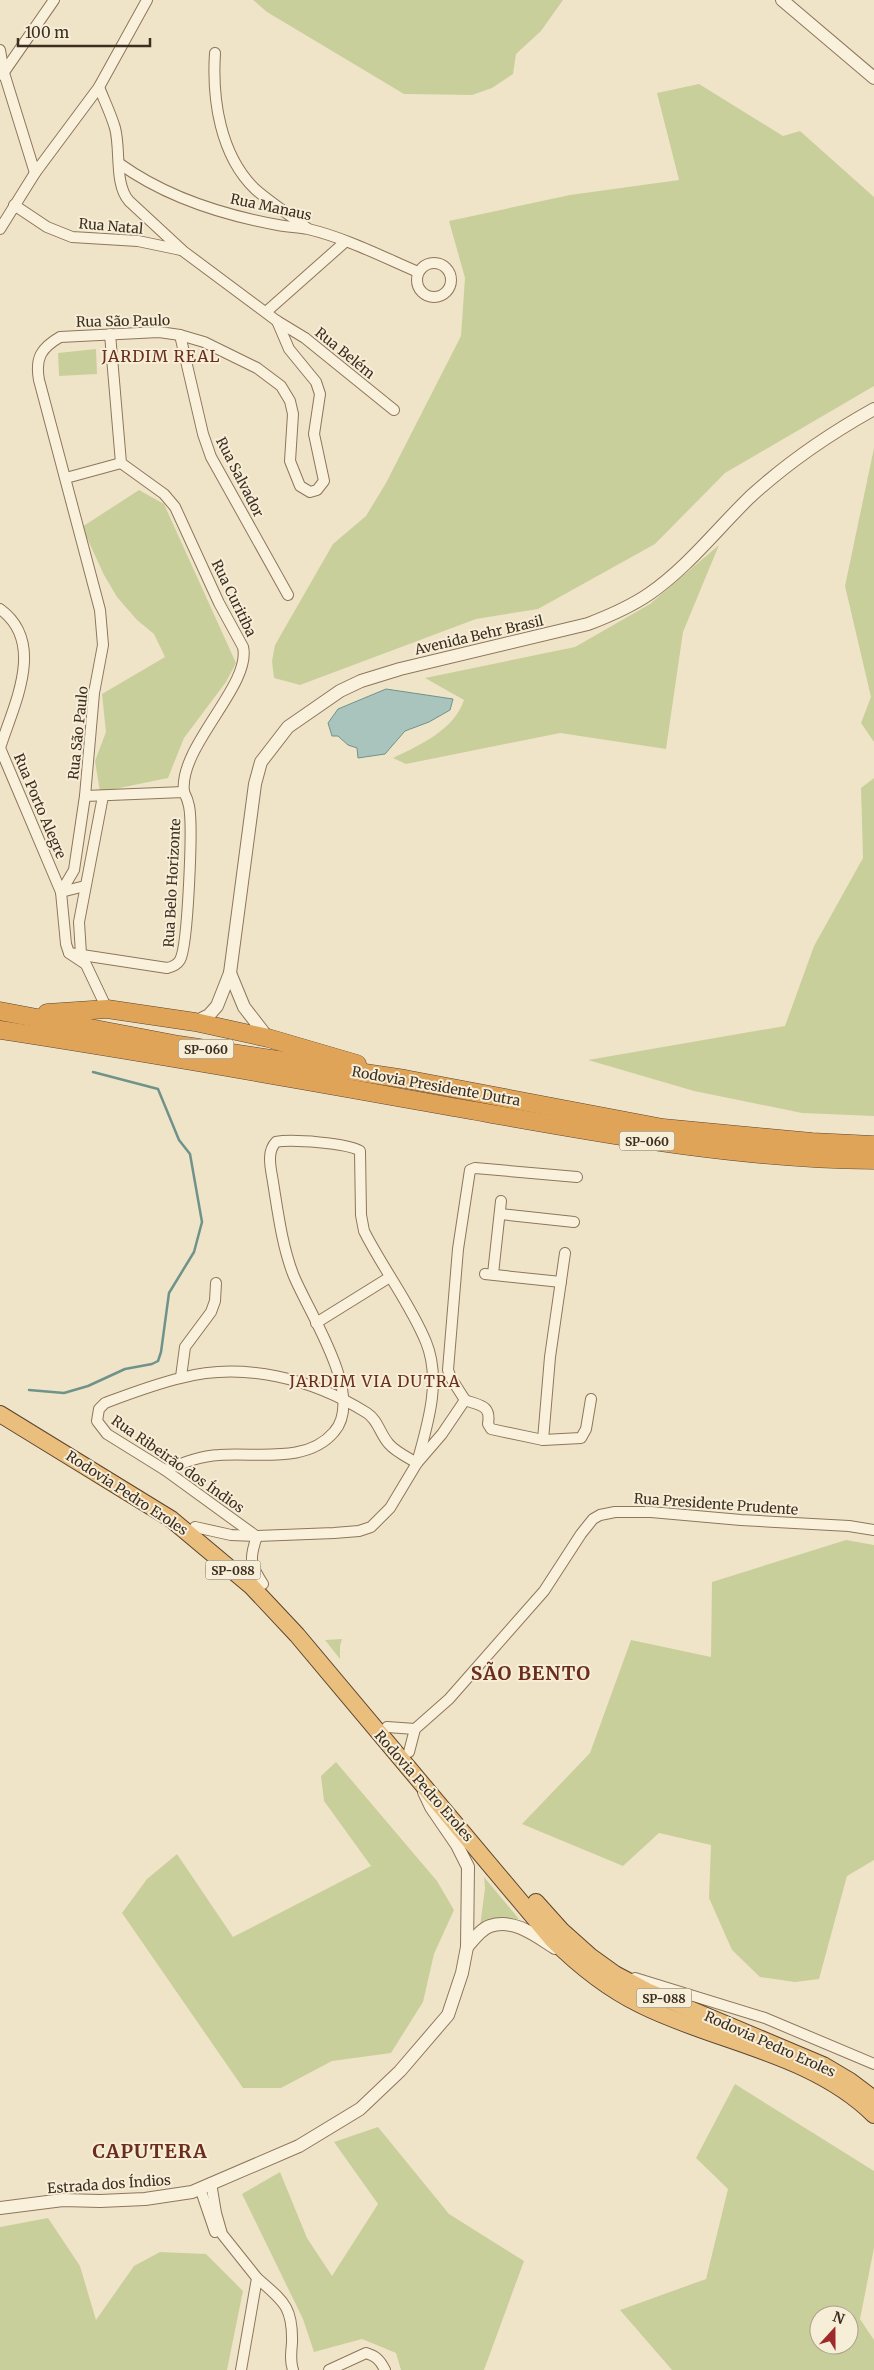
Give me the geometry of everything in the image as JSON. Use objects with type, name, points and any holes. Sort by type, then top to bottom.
[{"type":"highway","points":[[2,1018],[107,1009],[195,1022],[268,1038],[405,1079]]},
{"type":"highway","name":"Rodovia Presidente Dutra","points":[[2,1018],[405,1079],[662,1128],[812,1142],[874,1144]]},
{"type":"highway","name":"Rodovia Presidente Dutra","points":[[2,1018],[184,1059],[653,1142],[762,1156],[874,1160]]},
{"type":"highway","name":"Rodovia Pedro Eroles","points":[[0,1402],[176,1511],[263,1584],[308,1631],[539,1906],[562,1932],[590,1956],[615,1974],[647,1991],[823,2065],[850,2081],[874,2100]]},
{"type":"highway","name":"Rodovia Pedro Eroles","points":[[0,1414],[21,1425],[171,1519],[251,1586],[297,1635],[568,1955],[591,1973],[640,2005],[800,2067],[847,2093],[874,2115]]},
{"type":"highway","points":[[0,1430],[21,1425]]},
{"type":"street","points":[[2,75],[54,0]]},
{"type":"street","points":[[0,229],[35,173],[99,87],[147,0]]},
{"type":"street","points":[[782,0],[874,78]]},
{"type":"street","points":[[0,50],[2,75],[35,173]]},
{"type":"street","points":[[214,53],[213,74],[218,114],[226,141],[241,172],[255,188],[308,229]]},
{"type":"street","name":"Rua São Paulo","points":[[61,892],[74,870],[85,796],[94,692],[103,645],[100,610],[37,371],[40,352],[47,344],[60,337],[159,332],[180,335],[204,342],[240,358],[281,386],[290,401],[293,414],[290,461],[300,486],[310,492],[317,490],[324,481],[314,434],[320,394],[316,382],[289,349],[277,321],[183,251],[124,195],[120,182],[120,164],[115,128],[99,87]]},
{"type":"street","name":"Rua Manaus","points":[[120,164],[143,180],[172,194],[241,216],[278,225],[308,229],[418,272]]},
{"type":"street","name":"Rua Natal","points":[[14,205],[47,227],[72,237],[138,241],[183,251]]},
{"type":"street","points":[[266,312],[345,242]]},
{"type":"street","name":"Rua Belém","points":[[277,321],[305,338],[394,410]]},
{"type":"street","points":[[66,478],[121,463],[110,334]]},
{"type":"street","name":"Rua Salvador","points":[[180,335],[203,434],[211,457],[288,595]]},
{"type":"street","name":"Avenida Behr Brasil","points":[[195,1022],[209,1015],[217,1006],[230,973],[254,784],[261,762],[288,727],[340,691],[361,681],[418,664],[588,624],[617,613],[650,594],[682,566],[741,506],[772,478],[837,431],[874,408]]},
{"type":"street","name":"Rua Curitiba","points":[[121,463],[164,494],[175,507],[219,602],[243,647],[245,655],[238,677],[201,738],[182,782],[184,792]]},
{"type":"street","name":"Rua Porto Alegre","points":[[0,609],[14,623],[20,636],[24,664],[24,678],[0,748],[61,892],[66,944],[69,953],[83,959],[107,1009]]},
{"type":"street","points":[[85,796],[184,792]]},
{"type":"street","name":"Rua Belo Horizonte","points":[[83,959],[167,968],[173,967],[179,962],[182,955],[186,921],[191,830],[189,805],[184,792]]},
{"type":"street","points":[[83,959],[79,922],[103,796]]},
{"type":"street","points":[[61,892],[85,886]]},
{"type":"street","points":[[230,973],[244,1007],[268,1038]]},
{"type":"street","points":[[165,1470],[192,1459],[219,1455],[285,1454],[314,1448],[324,1443],[340,1424],[343,1400],[341,1377],[294,1276],[287,1254],[270,1162],[271,1150],[276,1142],[287,1140],[347,1146],[358,1149],[361,1154],[361,1215],[364,1231],[426,1344],[432,1367],[432,1393],[428,1421],[417,1463]]},
{"type":"street","points":[[577,1177],[475,1168],[470,1170],[458,1248],[448,1370],[465,1400],[488,1410],[488,1424],[491,1429],[542,1440],[581,1438],[586,1429],[591,1399]]},
{"type":"street","points":[[501,1201],[489,1274],[561,1282]]},
{"type":"street","points":[[500,1214],[574,1222]]},
{"type":"street","points":[[542,1440],[550,1357],[565,1253]]},
{"type":"street","points":[[316,1323],[390,1277]]},
{"type":"street","points":[[181,1378],[185,1347],[211,1312],[215,1301],[216,1283]]},
{"type":"street","name":"Rua Ribeirão dos Índios","points":[[257,1536],[165,1470],[106,1434],[97,1421],[97,1416],[105,1403],[181,1378],[226,1372],[271,1375],[318,1388],[343,1400],[371,1417],[389,1444],[417,1463]]},
{"type":"street","points":[[195,1527],[231,1535],[257,1536],[334,1533],[371,1527],[390,1508],[417,1463],[442,1434],[465,1400]]},
{"type":"street","name":"Rua Presidente Prudente","points":[[415,1729],[449,1700],[544,1591],[581,1534],[593,1519],[600,1515],[615,1512],[651,1512],[741,1520],[849,1526],[874,1530]]},
{"type":"street","points":[[257,1536],[250,1554],[252,1567],[263,1584]]},
{"type":"street","points":[[387,1727],[415,1729],[409,1752]]},
{"type":"street","name":"Estrada dos Índios","points":[[0,2208],[63,2200],[100,2201],[167,2197],[206,2186],[299,2146],[360,2109],[407,2063],[448,2015],[462,1973],[467,1947],[468,1867],[457,1845],[431,1807],[418,1780]]},
{"type":"street","points":[[467,1947],[491,1926],[512,1925],[520,1927],[568,1955]]},
{"type":"street","points":[[590,1956],[639,1980],[742,2009],[794,2028],[874,2064]]},
{"type":"street","points":[[206,2186],[220,2230],[232,2248],[257,2278],[285,2303],[292,2323],[290,2362],[293,2370]]},
{"type":"street","points":[[241,2370],[257,2278]]},
{"type":"street","points":[[329,2370],[366,2353],[374,2355],[380,2360],[385,2370]]},
{"type":"green space","points":[[253,0],[563,0],[541,31],[516,54],[513,74],[492,88],[472,95],[404,94],[267,12]]},
{"type":"green space","points":[[699,84],[783,136],[800,131],[874,197],[874,386],[725,473],[655,544],[538,609],[476,619],[300,685],[274,678],[272,661],[275,645],[333,544],[366,516],[386,483],[461,336],[465,278],[449,221],[570,195],[679,180],[657,93]]},
{"type":"green space","points":[[96,349],[97,374],[59,376],[58,353]]},
{"type":"green space","points":[[874,448],[874,742],[861,723],[871,697],[845,586]]},
{"type":"green space","points":[[139,490],[164,504],[236,663],[226,682],[184,738],[168,778],[100,792],[95,761],[106,732],[102,694],[165,657],[154,634],[137,620],[117,597],[104,575],[82,527]]},
{"type":"green space","points":[[719,545],[683,632],[666,749],[560,733],[406,764],[393,758],[425,742],[444,728],[459,711],[464,700],[425,678],[575,647],[650,604]]},
{"type":"green space","points":[[874,778],[874,1116],[802,1113],[694,1091],[588,1060],[785,1026],[814,946],[863,858],[861,788]]},
{"type":"green space","points":[[846,1540],[874,1545],[874,1860],[847,1876],[819,1979],[795,1982],[760,1977],[732,1950],[709,1898],[711,1845],[659,1833],[623,1866],[522,1824],[590,1753],[631,1640],[711,1657],[712,1582]]},
{"type":"green space","points":[[342,1639],[340,1646],[340,1659],[325,1640]]},
{"type":"green space","points":[[336,1762],[437,1881],[454,1910],[434,1954],[423,2002],[391,2053],[332,2061],[281,2088],[243,2088],[122,1913],[147,1879],[177,1854],[233,1937],[371,1866],[324,1801],[321,1776]]},
{"type":"green space","points":[[484,1877],[519,1919],[499,1920],[480,1927],[485,1888]]},
{"type":"green space","points":[[735,2084],[874,2171],[874,2248],[860,2319],[874,2340],[874,2370],[672,2370],[620,2310],[706,2279],[728,2189],[696,2158]]},
{"type":"green space","points":[[378,2127],[449,2214],[524,2261],[484,2370],[401,2370],[396,2353],[362,2339],[314,2352],[303,2319],[242,2194],[280,2172],[307,2238],[332,2276],[378,2204],[334,2142]]},
{"type":"green space","points":[[48,2218],[80,2266],[96,2320],[134,2266],[160,2252],[206,2254],[243,2291],[227,2370],[0,2370],[0,2227]]},
{"type":"water","points":[[386,689],[453,699],[450,710],[429,722],[405,731],[385,754],[358,758],[357,748],[348,745],[338,736],[332,736],[328,723],[338,709]]},
{"type":"waterway","points":[[29,1390],[64,1393],[88,1386],[125,1369],[152,1364],[158,1361],[161,1352],[169,1293],[194,1252],[202,1222],[190,1154],[179,1140],[158,1089],[93,1072]]},
{"type":"district","name":"JARDIM REAL","points":[[161,356]]},
{"type":"district","name":"JARDIM VIA DUTRA","points":[[375,1381]]},
{"type":"district","name":"SÃO BENTO","points":[[531,1673]]},
{"type":"district","name":"CAPUTERA","points":[[150,2151]]}]
